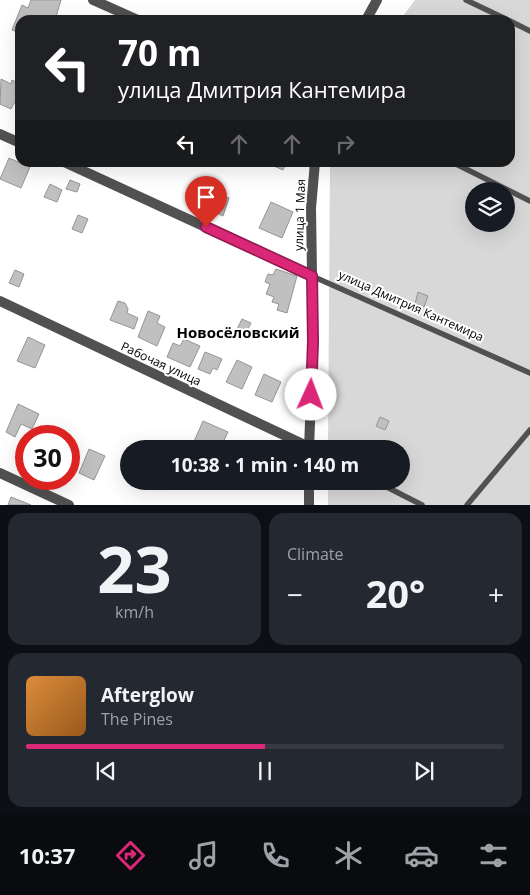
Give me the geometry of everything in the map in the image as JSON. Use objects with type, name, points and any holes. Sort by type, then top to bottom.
[{"type":"street","points":[[94,0],[127,15]]},
{"type":"street","points":[[369,15],[377,0]]},
{"type":"street","points":[[0,134],[15,141]]},
{"type":"street","name":"улица Дмитрия Кантемира","points":[[75,167],[312,276]]},
{"type":"street","name":"улица 1 Мая","points":[[310,440],[313,342],[311,208],[315,167]]},
{"type":"street","name":"Рабочая улица","points":[[0,301],[293,440]]},
{"type":"street","points":[[0,473],[69,505]]},
{"type":"street","points":[[309,490],[310,505]]},
{"type":"lane","points":[[466,0],[497,15]]},
{"type":"lane","points":[[515,24],[530,31]]},
{"type":"lane","points":[[462,167],[530,201]]},
{"type":"lane","name":"улица Дмитрия Кантемира","points":[[312,276],[530,373]]},
{"type":"lane","points":[[467,505],[530,430]]},
{"type":"lane","points":[[393,490],[422,505]]},
{"type":"shaded area","points":[[415,0],[530,0],[530,505],[328,505],[328,490],[410,490],[410,440],[328,440],[330,167],[515,167],[515,15],[404,15]]},
{"type":"building","points":[[31,0],[61,0],[56,15],[18,15],[22,5],[28,8]]},
{"type":"building","points":[[1,79],[11,84],[12,80],[15,82],[15,101],[11,109],[0,104]]},
{"type":"building","points":[[9,158],[15,161],[15,167],[30,167],[21,188],[0,179]]},
{"type":"building","points":[[70,180],[80,184],[77,192],[66,189]]},
{"type":"building","points":[[50,184],[62,190],[57,202],[44,197]]},
{"type":"building","points":[[221,195],[229,198],[223,216],[215,212]]},
{"type":"building","points":[[197,200],[208,205],[205,211],[194,207]]},
{"type":"building","points":[[271,202],[293,212],[282,238],[259,228]]},
{"type":"building","points":[[78,215],[88,219],[82,233],[72,229]]},
{"type":"building","points":[[276,269],[297,276],[287,313],[277,310],[279,304],[272,302],[274,297],[266,294],[270,284],[265,282],[268,274],[273,275]]},
{"type":"building","points":[[15,270],[24,274],[19,287],[9,283]]},
{"type":"building","points":[[418,292],[428,296],[424,307],[415,304]]},
{"type":"building","points":[[118,301],[125,303],[128,309],[127,313],[138,318],[134,329],[110,320]]},
{"type":"building","points":[[148,311],[160,316],[157,323],[165,327],[157,346],[138,337]]},
{"type":"building","points":[[242,319],[251,323],[244,337],[235,333]]},
{"type":"building","points":[[28,337],[45,345],[35,368],[17,361]]},
{"type":"building","points":[[184,339],[200,346],[190,367],[167,357],[173,343],[180,346]]},
{"type":"building","points":[[205,352],[222,359],[217,370],[213,368],[210,374],[198,369]]},
{"type":"building","points":[[237,360],[252,367],[242,389],[226,382]]},
{"type":"building","points":[[264,374],[281,382],[272,402],[255,395]]},
{"type":"building","points":[[18,404],[39,414],[34,425],[15,425],[15,437],[6,432]]},
{"type":"building","points":[[380,417],[389,421],[385,430],[376,426]]},
{"type":"building","points":[[203,421],[228,432],[224,440],[195,440]]},
{"type":"building","points":[[89,449],[105,456],[94,480],[80,473]]},
{"type":"building","points":[[11,497],[31,505],[8,505]]},
{"type":"district","name":"Новосёловский","points":[[238,333]]},
{"type":"route","points":[[206,227],[312,276],[313,342],[311,395]]}]
